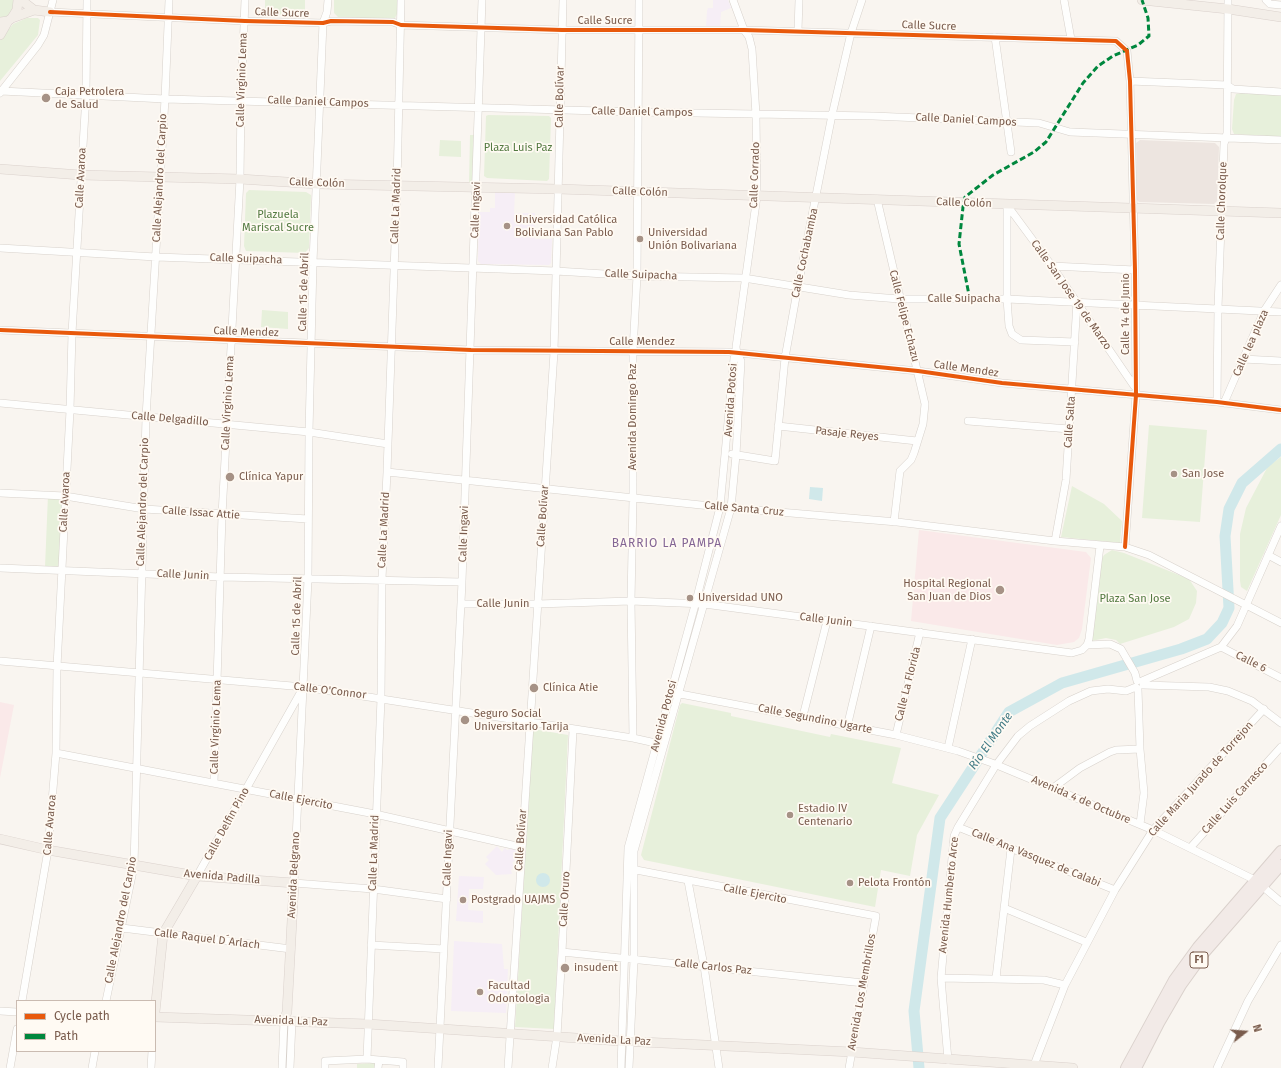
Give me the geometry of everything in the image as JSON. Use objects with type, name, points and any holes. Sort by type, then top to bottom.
[{"type":"highway","name":"F1","points":[[1136,1068],[1159,1023],[1181,985],[1259,883],[1281,851]]},
{"type":"highway","name":"F1","points":[[1126,1068],[1174,980],[1203,941],[1259,883],[1281,865]]},
{"type":"main road","points":[[0,35],[7,20],[17,10],[18,0]]},
{"type":"main road","points":[[21,0],[34,10]]},
{"type":"main road","points":[[1142,0],[1228,4],[1281,17]]},
{"type":"main road","points":[[7,20],[34,10],[50,12]]},
{"type":"main road","name":"Calle Colón","points":[[0,169],[81,175],[240,179],[318,184],[558,189],[816,199],[1281,213]]},
{"type":"main road","name":"Avenida Padilla","points":[[0,839],[48,850],[197,876],[294,883]]},
{"type":"main road","name":"Calle Delfin Pino","points":[[156,1002],[163,934],[197,876]]},
{"type":"main road","name":"Avenida Belgrano","points":[[288,1021],[287,1012],[294,883]]},
{"type":"main road","name":"Avenida La Paz","points":[[156,1017],[368,1024],[440,1028],[716,1046],[852,1052],[1073,1068]]},
{"type":"street","points":[[0,92],[38,45],[44,35],[53,0]]},
{"type":"street","name":"Calle Avaroa","points":[[22,1000],[48,850],[56,753],[57,667],[70,410],[72,333],[86,95],[87,0]]},
{"type":"street","name":"Calle Alejandro del Carpio","points":[[106,1000],[134,866],[146,418],[165,98],[169,0]]},
{"type":"street","name":"Calle Virginio Lema","points":[[214,783],[222,515],[240,179],[241,100],[245,0]]},
{"type":"street","name":"Calle 15 de Abril","points":[[304,684],[308,579],[309,432],[313,262],[318,184],[323,23],[327,12],[328,0]]},
{"type":"street","name":"Calle La Madrid","points":[[366,1059],[381,698],[382,579],[400,105],[401,0]]},
{"type":"street","name":"Calle Ingavi","points":[[438,1068],[462,582],[480,108],[482,0]]},
{"type":"street","name":"Calle Bolívar","points":[[508,1068],[554,352],[562,0]]},
{"type":"street","name":"Avenida Domingo Paz","points":[[633,738],[631,601],[633,498],[632,351],[637,276],[639,0]]},
{"type":"street","name":"Calle Corrado","points":[[732,0],[744,30],[749,37],[752,49],[756,114],[757,196],[744,278],[737,354]]},
{"type":"street","points":[[798,31],[799,0]]},
{"type":"street","name":"Calle Cochabamba","points":[[726,454],[775,461],[785,358],[798,286],[832,115],[851,33],[862,0]]},
{"type":"street","points":[[1064,0],[1071,39]]},
{"type":"street","points":[[1266,0],[1270,4],[1281,5]]},
{"type":"street","name":"Calle Chorolque","points":[[1221,402],[1218,308],[1227,85],[1228,4]]},
{"type":"street","name":"Calle Sucre","points":[[50,12],[244,21],[323,23],[331,21],[393,22],[401,25],[482,28],[562,30],[798,31],[1110,40],[1121,44],[1127,50],[1130,81]]},
{"type":"street","points":[[995,37],[1011,152]]},
{"type":"street","points":[[1130,81],[1227,85],[1233,89],[1281,92]]},
{"type":"street","name":"Calle 14 de Junio","points":[[1125,547],[1136,395],[1134,386],[1135,270],[1130,81]]},
{"type":"street","name":"Calle Daniel Campos","points":[[0,92],[480,108],[832,115],[1006,121],[1039,123],[1064,131],[1131,135],[1281,140]]},
{"type":"street","name":"Calle Felipe Echazu","points":[[877,200],[899,299],[925,404],[923,424],[911,460],[900,471],[894,522]]},
{"type":"street","points":[[1007,205],[1007,299],[1009,326],[1012,334],[1016,339],[1075,342]]},
{"type":"street","name":"Calle San Jose 19 de Marzo","points":[[1007,205],[1052,266],[1134,386]]},
{"type":"street","name":"Calle Suipacha","points":[[0,248],[156,256],[556,271],[637,276],[744,278],[849,295],[899,299],[1007,299],[1281,312]]},
{"type":"street","points":[[1052,266],[1135,270]]},
{"type":"street","name":"Calle lea plaza","points":[[1221,402],[1243,359],[1264,311],[1281,285]]},
{"type":"street","name":"Calle Salta","points":[[1055,541],[1066,480],[1077,302]]},
{"type":"street","name":"Calle Mendez","points":[[0,330],[471,350],[554,352],[729,352],[1072,390],[1221,402],[1281,410]]},
{"type":"street","name":"Avenida Potosi","points":[[629,1068],[626,1040],[625,959],[630,869],[720,507],[734,358],[737,354],[741,361],[736,455],[731,508],[704,604],[674,693]]},
{"type":"street","points":[[1243,359],[1281,362]]},
{"type":"street","name":"Calle Delgadillo","points":[[0,403],[146,418],[309,432],[388,444]]},
{"type":"street","points":[[968,421],[1069,429]]},
{"type":"street","name":"Pasaje Reyes","points":[[778,426],[917,441]]},
{"type":"street","name":"Calle Santa Cruz","points":[[387,472],[720,507],[894,522],[1100,546],[1125,547]]},
{"type":"street","name":"Calle Issac Attie","points":[[0,493],[65,496],[144,509],[222,515],[308,519]]},
{"type":"street","points":[[1139,685],[1221,647],[1237,626],[1281,526]]},
{"type":"street","points":[[1087,645],[1100,546]]},
{"type":"street","points":[[1125,547],[1149,555],[1208,584],[1281,623]]},
{"type":"street","points":[[1268,555],[1281,562]]},
{"type":"street","name":"Calle Junin","points":[[0,568],[220,577],[382,579],[462,582]]},
{"type":"street","name":"Calle Junin","points":[[461,604],[537,604],[631,601],[695,605],[704,604],[1072,652],[1082,650],[1087,645],[1110,644],[1121,649],[1125,654],[1135,673],[1139,685]]},
{"type":"street","points":[[803,716],[827,621]]},
{"type":"street","points":[[848,727],[871,626]]},
{"type":"street","name":"Calle La Florida","points":[[896,735],[920,632]]},
{"type":"street","points":[[948,748],[972,639]]},
{"type":"street","name":"Calle 6","points":[[1221,647],[1281,678]]},
{"type":"street","name":"Calle O'Connor","points":[[0,661],[57,667],[304,684],[573,730],[633,738],[661,744]]},
{"type":"street","name":"Calle Delfin Pino","points":[[197,876],[304,684]]},
{"type":"street","name":"Avenida Belgrano","points":[[294,883],[304,684]]},
{"type":"street","points":[[1139,685],[1209,687],[1242,696],[1264,709],[1281,723]]},
{"type":"street","points":[[1139,685],[1140,748],[1144,792],[1140,824]]},
{"type":"street","name":"Avenida Humberto Arce","points":[[944,1059],[941,978],[954,836],[958,827],[994,764],[1018,736],[1030,726],[1068,701],[1091,691],[1108,689],[1126,691],[1139,685]]},
{"type":"street","name":"Calle Segundino Ugarte","points":[[674,693],[803,716],[848,727],[896,735],[958,751]]},
{"type":"street","name":"Calle Maria Jurado de Torrejon","points":[[1034,1065],[1065,985],[1086,942],[1115,890],[1153,830],[1219,756],[1264,709]]},
{"type":"street","name":"Calle Oruro","points":[[552,1068],[557,1036],[573,730]]},
{"type":"street","name":"Calle Luis Carrasco","points":[[1190,848],[1281,747]]},
{"type":"street","points":[[1053,788],[1090,762],[1110,752],[1140,748]]},
{"type":"street","name":"Avenida 4 de Octubre","points":[[958,751],[994,764],[1153,830],[1259,883],[1281,902]]},
{"type":"street","name":"Calle Ejercito","points":[[56,753],[376,814],[521,847]]},
{"type":"street","name":"Calle Ana Vasquez de Calabi","points":[[958,827],[1115,890]]},
{"type":"street","points":[[996,978],[1011,849]]},
{"type":"street","name":"Avenida Potosi","points":[[621,1068],[626,1040],[634,960],[630,869]]},
{"type":"street","name":"Calle Ejercito","points":[[630,869],[876,916]]},
{"type":"street","points":[[688,881],[704,966],[719,1068]]},
{"type":"street","name":"Avenida Padilla","points":[[294,883],[373,889],[447,899]]},
{"type":"street","points":[[1004,908],[1086,942]]},
{"type":"street","name":"Avenida Los Membrillos","points":[[849,1068],[876,916]]},
{"type":"street","name":"Calle Raquel D´Arlach","points":[[122,928],[291,949]]},
{"type":"street","points":[[370,945],[444,949]]},
{"type":"street","points":[[1217,1068],[1248,1001],[1281,945]]},
{"type":"street","name":"Calle Carlos Paz","points":[[562,952],[864,983]]},
{"type":"street","points":[[941,978],[1044,980],[1065,985]]},
{"type":"street","points":[[0,1011],[16,1012]]},
{"type":"street","name":"Avenida Belgrano","points":[[282,1068],[288,1021]]},
{"type":"street","name":"Avenida Belgrano","points":[[288,1021],[290,1068]]},
{"type":"street","points":[[10,1068],[16,1035]]},
{"type":"street","points":[[92,1068],[95,1052]]},
{"type":"street","points":[[151,1068],[152,1052]]},
{"type":"street","points":[[325,1068],[325,1062],[355,1064],[366,1059],[403,1062],[403,1068]]},
{"type":"street","points":[[378,1068],[379,1060]]},
{"type":"shaded area","points":[[713,0],[728,0],[731,8],[721,12],[720,28],[706,27],[707,11],[708,8],[713,8]]},
{"type":"shaded area","points":[[1140,140],[1215,143],[1219,147],[1217,201],[1214,204],[1139,202],[1137,200],[1136,143]]},
{"type":"shaded area","name":"Universidad Católica Boliviana San Pablo","points":[[495,191],[515,192],[514,213],[535,213],[535,239],[552,239],[551,263],[549,265],[481,264],[478,261],[479,212],[490,212],[490,208],[495,208]]},
{"type":"shaded area","name":"Hospital Regional San Juan de Dios","points":[[919,530],[1086,552],[1091,558],[1082,629],[1079,638],[1074,642],[1057,645],[911,621]]},
{"type":"shaded area","points":[[0,702],[14,705],[0,778]]},
{"type":"shaded area","points":[[497,846],[502,852],[505,848],[507,850],[512,848],[516,851],[514,858],[515,860],[512,863],[515,867],[511,870],[512,874],[496,875],[485,864],[489,860],[486,857]]},
{"type":"shaded area","name":"Postgrado UAJMS","points":[[459,876],[484,877],[483,889],[469,889],[468,910],[483,911],[483,923],[456,921]]},
{"type":"shaded area","name":"Facultad Odontologia","points":[[454,941],[502,944],[504,969],[508,969],[506,1013],[451,1011]]},
{"type":"green space","points":[[0,0],[14,0],[14,8],[9,16],[0,19]]},
{"type":"green space","points":[[265,0],[305,0],[305,15],[265,15]]},
{"type":"green space","points":[[334,0],[397,0],[397,14],[395,18],[392,19],[338,17],[334,13]]},
{"type":"green space","points":[[27,18],[38,18],[40,20],[38,35],[0,81],[0,40],[13,24]]},
{"type":"green space","points":[[1236,94],[1281,95],[1281,137],[1234,134],[1232,129],[1234,100]]},
{"type":"green space","name":"Plaza Luis Paz","points":[[486,116],[549,116],[551,118],[549,179],[547,181],[487,178],[484,176]]},
{"type":"green space","points":[[470,135],[475,135],[473,184],[469,184]]},
{"type":"green space","points":[[440,140],[461,141],[461,157],[439,156]]},
{"type":"green space","name":"Plazuela Mariscal Sucre","points":[[249,190],[306,192],[311,195],[309,248],[305,253],[246,251],[244,246],[246,193]]},
{"type":"green space","points":[[262,310],[288,312],[288,329],[261,327]]},
{"type":"green space","name":"San Jose","points":[[1149,425],[1207,430],[1200,522],[1142,518]]},
{"type":"green space","points":[[1281,457],[1281,515],[1247,591],[1241,587],[1240,581],[1240,534],[1246,508],[1268,466]]},
{"type":"green space","points":[[1072,486],[1104,504],[1122,521],[1120,543],[1061,537]]},
{"type":"green space","points":[[48,495],[64,497],[62,568],[45,567]]},
{"type":"green space","name":"Plaza San Jose","points":[[1112,550],[1124,553],[1189,579],[1197,591],[1196,603],[1189,619],[1174,627],[1120,644],[1116,640],[1106,638],[1091,641],[1100,562],[1104,555]]},
{"type":"green space","name":"Estadio IV Centenario","points":[[682,703],[731,713],[731,716],[830,737],[831,734],[901,748],[892,783],[939,795],[917,835],[910,876],[881,870],[875,907],[644,860],[641,855],[680,705]]},
{"type":"green space","points":[[533,729],[568,735],[554,1029],[515,1027]]},
{"type":"green space","points":[[375,1063],[375,1068],[357,1068],[357,1064]]},
{"type":"water","points":[[810,487],[823,488],[822,501],[809,499]]},
{"type":"water","points":[[540,873],[546,873],[550,877],[550,883],[546,887],[540,887],[536,883],[536,877]]},
{"type":"waterway","name":"Río El Monte","points":[[919,1068],[914,1011],[940,818],[1009,712],[1062,683],[1181,649],[1207,639],[1222,623],[1229,608],[1225,536],[1229,509],[1242,483],[1281,449]]},
{"type":"marked path","points":[[970,300],[959,244],[965,197],[993,175],[1034,152],[1046,142],[1083,83],[1098,66],[1113,56],[1138,45],[1149,36],[1148,18],[1142,0]]},
{"type":"cycle path","points":[[50,12],[245,21],[323,23],[331,21],[393,22],[401,25],[562,30],[744,30],[1116,41],[1127,51],[1130,81],[1135,270],[1136,395],[1125,547]]},
{"type":"cycle path","points":[[0,330],[471,350],[729,352],[918,371],[1002,383],[1217,402],[1281,410]]},
{"type":"place","name":"Caja Petrolera de Salud","points":[[46,98]]},
{"type":"place","name":"Universidad Católica Boliviana San Pablo","points":[[507,226]]},
{"type":"place","name":"Universidad Unión Bolivariana","points":[[640,239]]},
{"type":"place","name":"San Jose","points":[[1174,474]]},
{"type":"place","name":"Clínica Yapur","points":[[230,477]]},
{"type":"place","name":"Hospital Regional San Juan de Dios","points":[[1000,590]]},
{"type":"place","name":"Universidad UNO","points":[[690,598]]},
{"type":"place","name":"Clínica Atie","points":[[534,688]]},
{"type":"place","name":"Seguro Social Universitario Tarija","points":[[465,720]]},
{"type":"place","name":"Estadio IV Centenario","points":[[790,815]]},
{"type":"place","name":"Pelota Frontón","points":[[850,883]]},
{"type":"place","name":"Postgrado UAJMS","points":[[463,900]]},
{"type":"place","name":"insudent","points":[[565,968]]},
{"type":"place","name":"Facultad Odontologia","points":[[480,992]]},
{"type":"district","name":"BARRIO LA PAMPA","points":[[667,544]]}]
